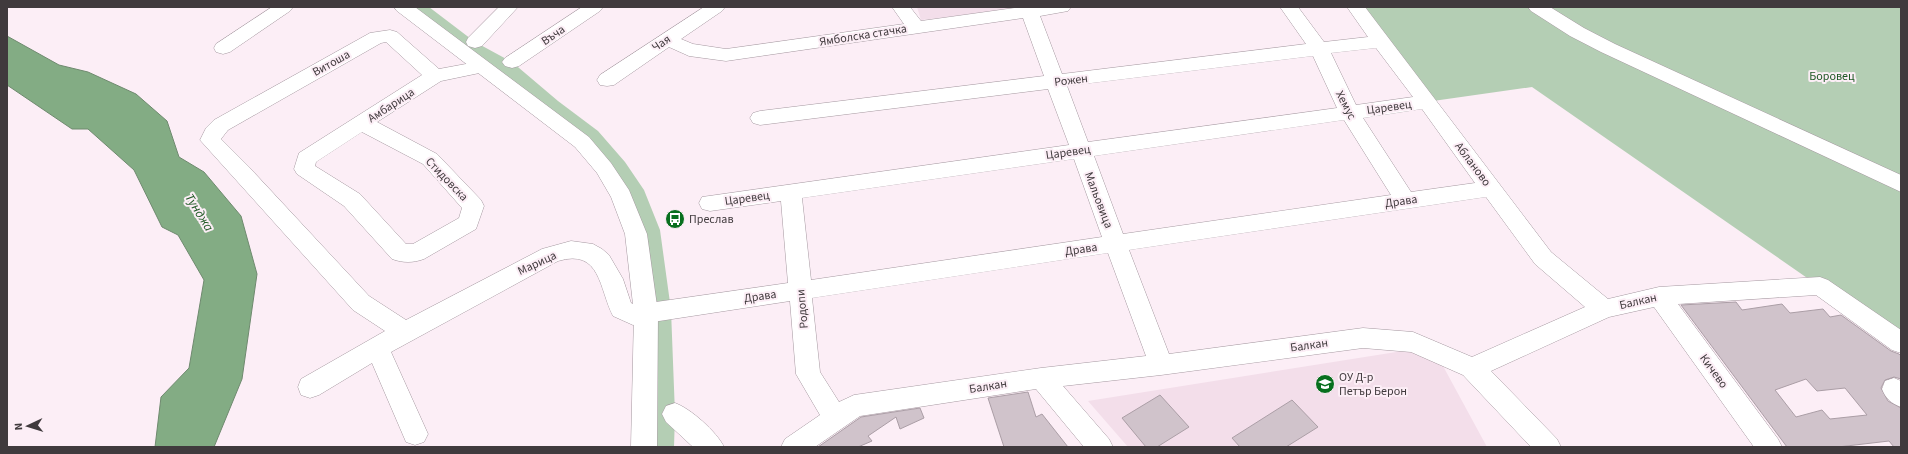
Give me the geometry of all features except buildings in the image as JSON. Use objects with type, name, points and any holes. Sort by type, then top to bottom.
[{"type":"street","points":[[403,7],[582,142],[604,168],[621,196],[636,234],[646,313],[644,447]]},
{"type":"street","points":[[475,42],[509,7]]},
{"type":"street","name":"Въча","points":[[512,62],[594,7]]},
{"type":"street","name":"Чая","points":[[607,80],[716,7]]},
{"type":"street","points":[[901,7],[916,27]]},
{"type":"street","name":"Ямболска стачка","points":[[666,40],[689,50],[726,55],[1062,7]]},
{"type":"street","name":"Хемус","points":[[1289,7],[1319,49],[1349,112],[1406,201]]},
{"type":"street","name":"Абланово","points":[[1356,7],[1543,258],[1604,309]]},
{"type":"street","points":[[1537,7],[1577,32],[1608,48],[1901,184]]},
{"type":"street","points":[[222,48],[278,8]]},
{"type":"street","name":"Мальовица","points":[[1029,11],[1161,366]]},
{"type":"street","name":"Витоша","points":[[405,332],[361,303],[242,172],[210,140],[213,133],[221,125],[377,37],[390,36],[436,76]]},
{"type":"street","name":"Рожен","points":[[760,118],[1382,41]]},
{"type":"street","name":"Амбарица","points":[[306,158],[436,76],[482,67]]},
{"type":"street","name":"Царевец","points":[[710,203],[1426,102]]},
{"type":"street","name":"Стидовска","points":[[306,158],[304,169],[352,200],[400,253],[416,253],[468,223],[473,206],[430,159],[362,124]]},
{"type":"street","name":"Драва","points":[[646,313],[1491,188]]},
{"type":"street","name":"Родопи","points":[[791,192],[808,374],[836,418]]},
{"type":"street","name":"Марица","points":[[310,386],[377,347],[550,255],[574,249],[593,254],[606,268],[621,309],[633,315],[646,313]]},
{"type":"street","name":"Балкан","points":[[794,447],[854,406],[1041,378],[1161,366],[1364,338],[1414,342],[1472,368],[1604,309],[1659,296],[1820,286],[1901,343]]},
{"type":"street","name":"Кичево","points":[[1659,296],[1769,447]]},
{"type":"street","points":[[377,347],[416,434]]},
{"type":"street","points":[[1472,368],[1548,447]]},
{"type":"street","points":[[1041,378],[1100,447]]},
{"type":"street","points":[[675,414],[711,447]]},
{"type":"shaded area","points":[[917,7],[1031,7],[921,20]]},
{"type":"shaded area","name":"ОУ Д-р Петър Берон","points":[[1409,350],[1443,366],[1487,447],[1128,447],[1088,401]]},
{"type":"green space","points":[[403,7],[429,7],[475,42],[512,62],[558,101],[598,131],[625,162],[644,190],[660,230],[671,310],[675,414],[674,447],[644,447],[636,234],[604,168]]},
{"type":"green space","name":"Боровец","points":[[1356,7],[1901,7],[1901,343],[1532,87],[1426,102]]},
{"type":"water","name":"Тунджа","points":[[7,36],[59,65],[88,72],[136,94],[167,121],[179,157],[204,172],[241,216],[257,274],[242,379],[214,447],[155,447],[161,397],[189,368],[204,280],[178,235],[162,227],[134,170],[88,129],[72,129],[7,85]]},
{"type":"place","name":"Преслав","points":[[675,219]]},
{"type":"place","name":"ОУ Д-р Петър Берон","points":[[1325,384]]}]
